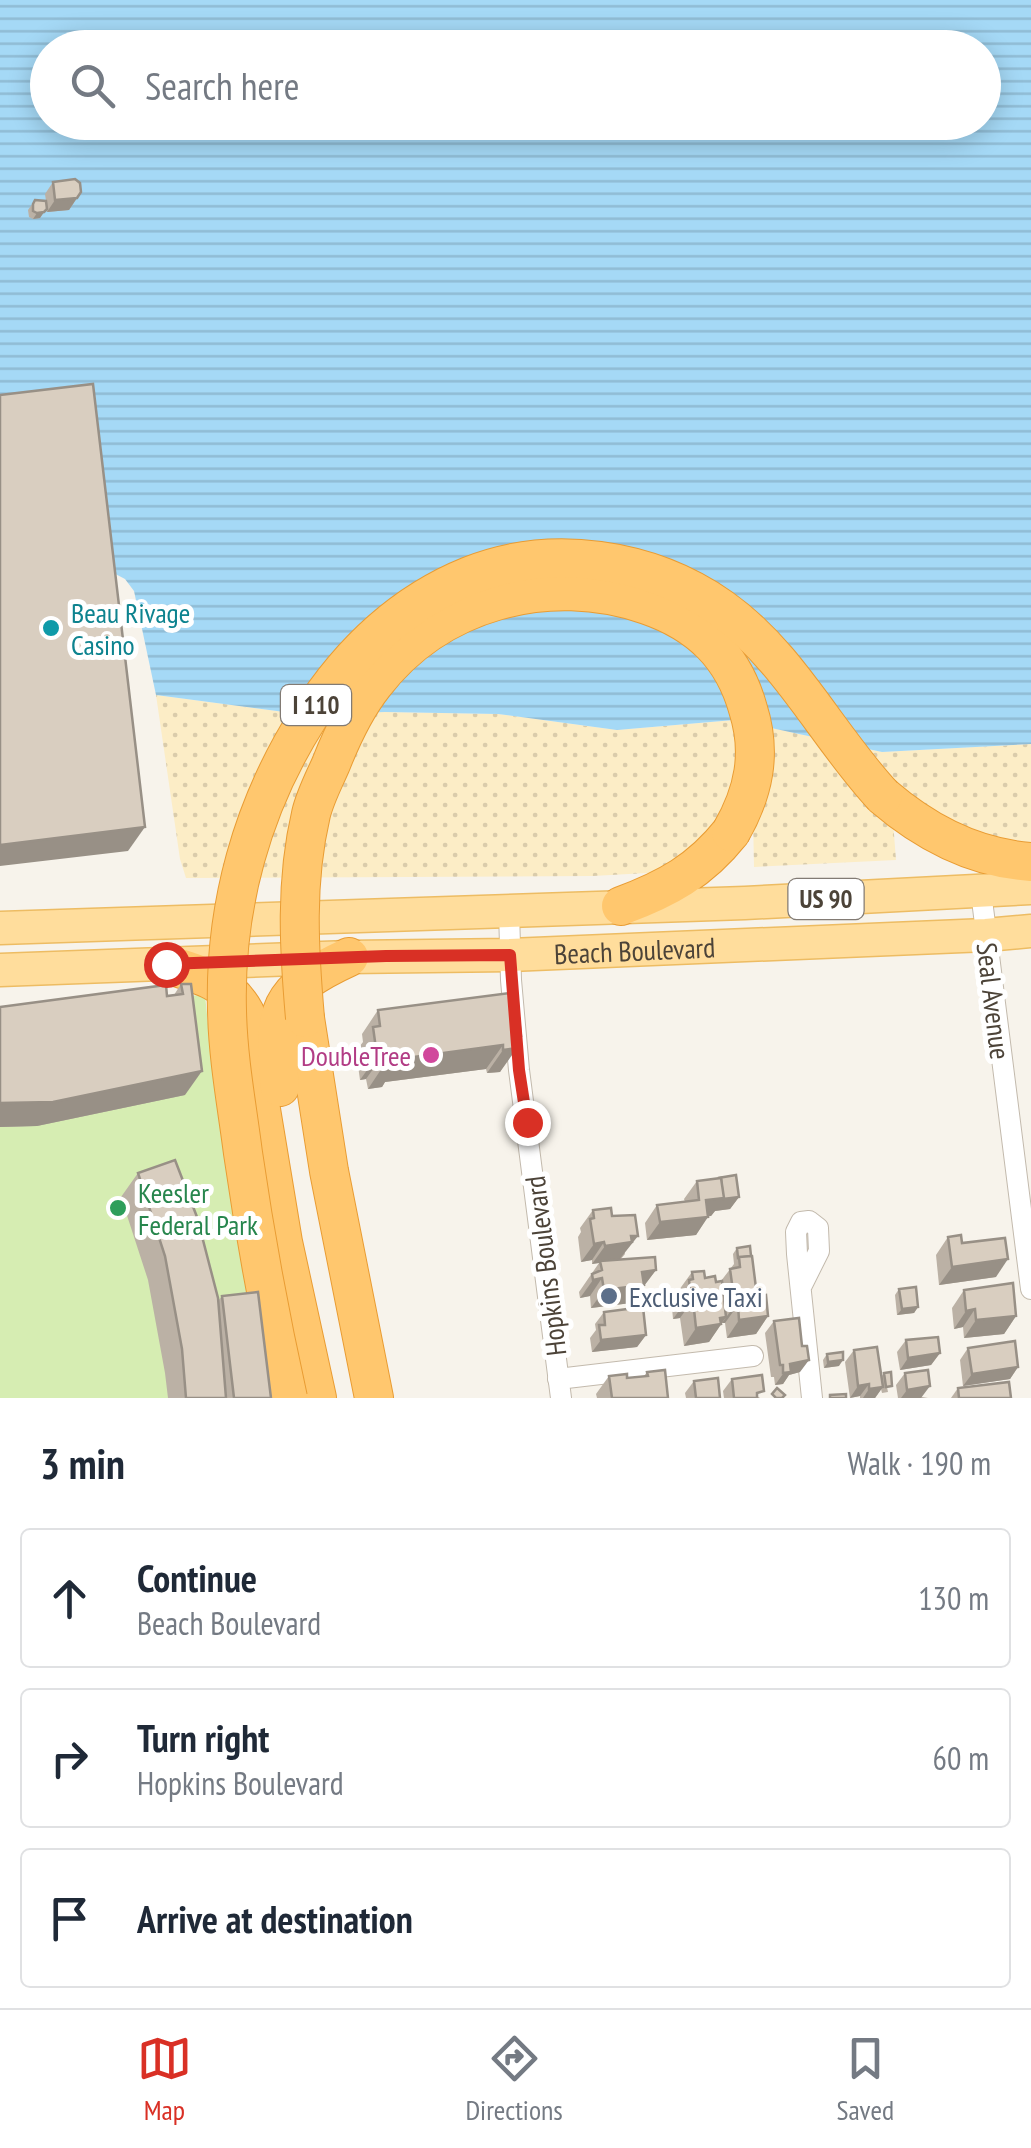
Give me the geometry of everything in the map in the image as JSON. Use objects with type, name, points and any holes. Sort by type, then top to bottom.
[{"type":"highway","name":"I 110","points":[[288,1398],[257,1249],[232,1073],[227,1012],[230,936],[253,830],[281,764],[329,688],[365,645],[413,605],[477,573],[552,559],[630,566],[689,589],[736,620],[780,664],[883,796],[948,841],[998,857],[1031,862]]},
{"type":"highway","name":"I 110","points":[[374,1398],[329,1171],[305,1018],[298,900],[312,811],[342,735],[388,667],[454,617],[489,602],[526,594],[576,590],[612,595],[659,609],[686,624],[724,656],[742,688],[756,746],[747,801],[731,832],[712,855],[660,890],[621,906]]},
{"type":"highway","points":[[342,1398],[292,1174],[276,1039],[277,1024],[296,990],[327,967],[349,957]]},
{"type":"highway","points":[[166,964],[224,986],[245,1013],[283,1242],[317,1398]]},
{"type":"main road","name":"Beach Boulevard","points":[[0,928],[509,912],[1031,888]]},
{"type":"main road","name":"Beach Boulevard","points":[[0,970],[510,955],[1031,931]]},
{"type":"street","name":"Seal Avenue","points":[[981,892],[1031,1289]]},
{"type":"street","name":"Hopkins Boulevard","points":[[509,912],[519,1070],[560,1388]]},
{"type":"street","points":[[801,1287],[812,1398]]},
{"type":"street","points":[[560,1388],[754,1356]]},
{"type":"green space","name":"Keesler Federal Park","points":[[205,995],[211,1053],[270,1398],[0,1398],[0,1016],[74,1001]]},
{"type":"sand","points":[[156,695],[307,715],[498,714],[617,730],[734,720],[882,752],[1031,744],[1031,845],[893,821],[896,860],[754,867],[753,817],[718,826],[665,872],[593,876],[186,878]]},
{"type":"water","points":[[0,0],[1031,0],[1031,744],[882,752],[734,720],[617,730],[498,714],[307,715],[156,695],[134,591],[125,579],[100,566],[0,411]]},
{"type":"building","points":[[75,179],[81,192],[77,198],[55,200],[53,182]]},
{"type":"building","points":[[35,200],[46,201],[44,212],[33,211]]},
{"type":"building","name":"Beau Rivage Casino","points":[[93,384],[145,827],[0,845],[0,395]]},
{"type":"building","points":[[181,984],[191,984],[202,1071],[53,1102],[0,1103],[0,1007],[166,985],[167,996],[183,994]]},
{"type":"building","points":[[510,993],[512,1011],[518,1010],[521,1036],[515,1037],[517,1048],[503,1050],[503,1045],[398,1059],[398,1064],[384,1065],[383,1055],[377,1056],[373,1027],[380,1026],[378,1010]]},
{"type":"building","points":[[175,1160],[197,1217],[218,1298],[226,1398],[186,1398],[182,1349],[165,1256],[138,1173]]},
{"type":"building","points":[[736,1175],[739,1197],[723,1199],[718,1178]]},
{"type":"building","points":[[721,1178],[724,1198],[706,1200],[708,1217],[660,1222],[657,1205],[699,1200],[697,1181]]},
{"type":"building","points":[[611,1208],[612,1216],[635,1215],[638,1236],[631,1236],[632,1242],[594,1244],[590,1219],[594,1218],[593,1210]]},
{"type":"building","points":[[961,1235],[962,1243],[1005,1238],[1008,1259],[952,1267],[948,1237]]},
{"type":"building","points":[[750,1246],[751,1256],[738,1258],[737,1248]]},
{"type":"building","points":[[752,1256],[757,1296],[766,1295],[768,1316],[739,1320],[730,1269],[740,1267],[739,1257]]},
{"type":"building","points":[[655,1257],[656,1270],[642,1272],[644,1285],[604,1290],[602,1278],[593,1280],[592,1274],[602,1270],[600,1261]]},
{"type":"building","points":[[704,1271],[705,1278],[715,1276],[716,1282],[722,1281],[726,1317],[720,1318],[721,1324],[696,1328],[693,1300],[686,1301],[685,1290],[690,1289],[692,1272]]},
{"type":"building","points":[[1013,1283],[1016,1316],[976,1320],[975,1309],[966,1311],[964,1290]]},
{"type":"building","points":[[916,1287],[918,1307],[902,1309],[899,1289]]},
{"type":"building","points":[[258,1292],[271,1398],[234,1398],[222,1296]]},
{"type":"building","points":[[643,1307],[646,1335],[601,1340],[599,1325],[605,1325],[604,1312]]},
{"type":"building","points":[[799,1318],[802,1346],[807,1346],[809,1360],[790,1364],[791,1372],[783,1373],[774,1321]]},
{"type":"building","points":[[938,1337],[940,1353],[908,1358],[906,1340]]},
{"type":"building","points":[[1015,1341],[1018,1367],[972,1374],[968,1348]]},
{"type":"building","points":[[877,1347],[883,1387],[858,1386],[854,1350]]},
{"type":"building","points":[[843,1352],[843,1360],[828,1362],[827,1354]]},
{"type":"building","points":[[665,1370],[668,1398],[612,1398],[609,1376],[648,1376],[647,1372]]},
{"type":"building","points":[[928,1370],[930,1386],[907,1390],[905,1373]]},
{"type":"building","points":[[891,1372],[892,1386],[886,1387],[884,1373]]},
{"type":"building","points":[[762,1375],[764,1391],[757,1393],[757,1398],[734,1398],[732,1379]]},
{"type":"building","points":[[718,1378],[720,1398],[696,1398],[694,1381]]},
{"type":"building","points":[[1009,1382],[1011,1398],[959,1398],[958,1388]]},
{"type":"building","points":[[777,1388],[785,1395],[782,1398],[772,1394]]},
{"type":"place","name":"Beau Rivage Casino","points":[[51,628]]},
{"type":"place","name":"DoubleTree","points":[[431,1055]]},
{"type":"place","name":"Keesler Federal Park","points":[[118,1208]]},
{"type":"place","name":"Exclusive Taxi","points":[[609,1296]]},
{"type":"route","points":[[166,964],[510,955],[527,1122]]}]
